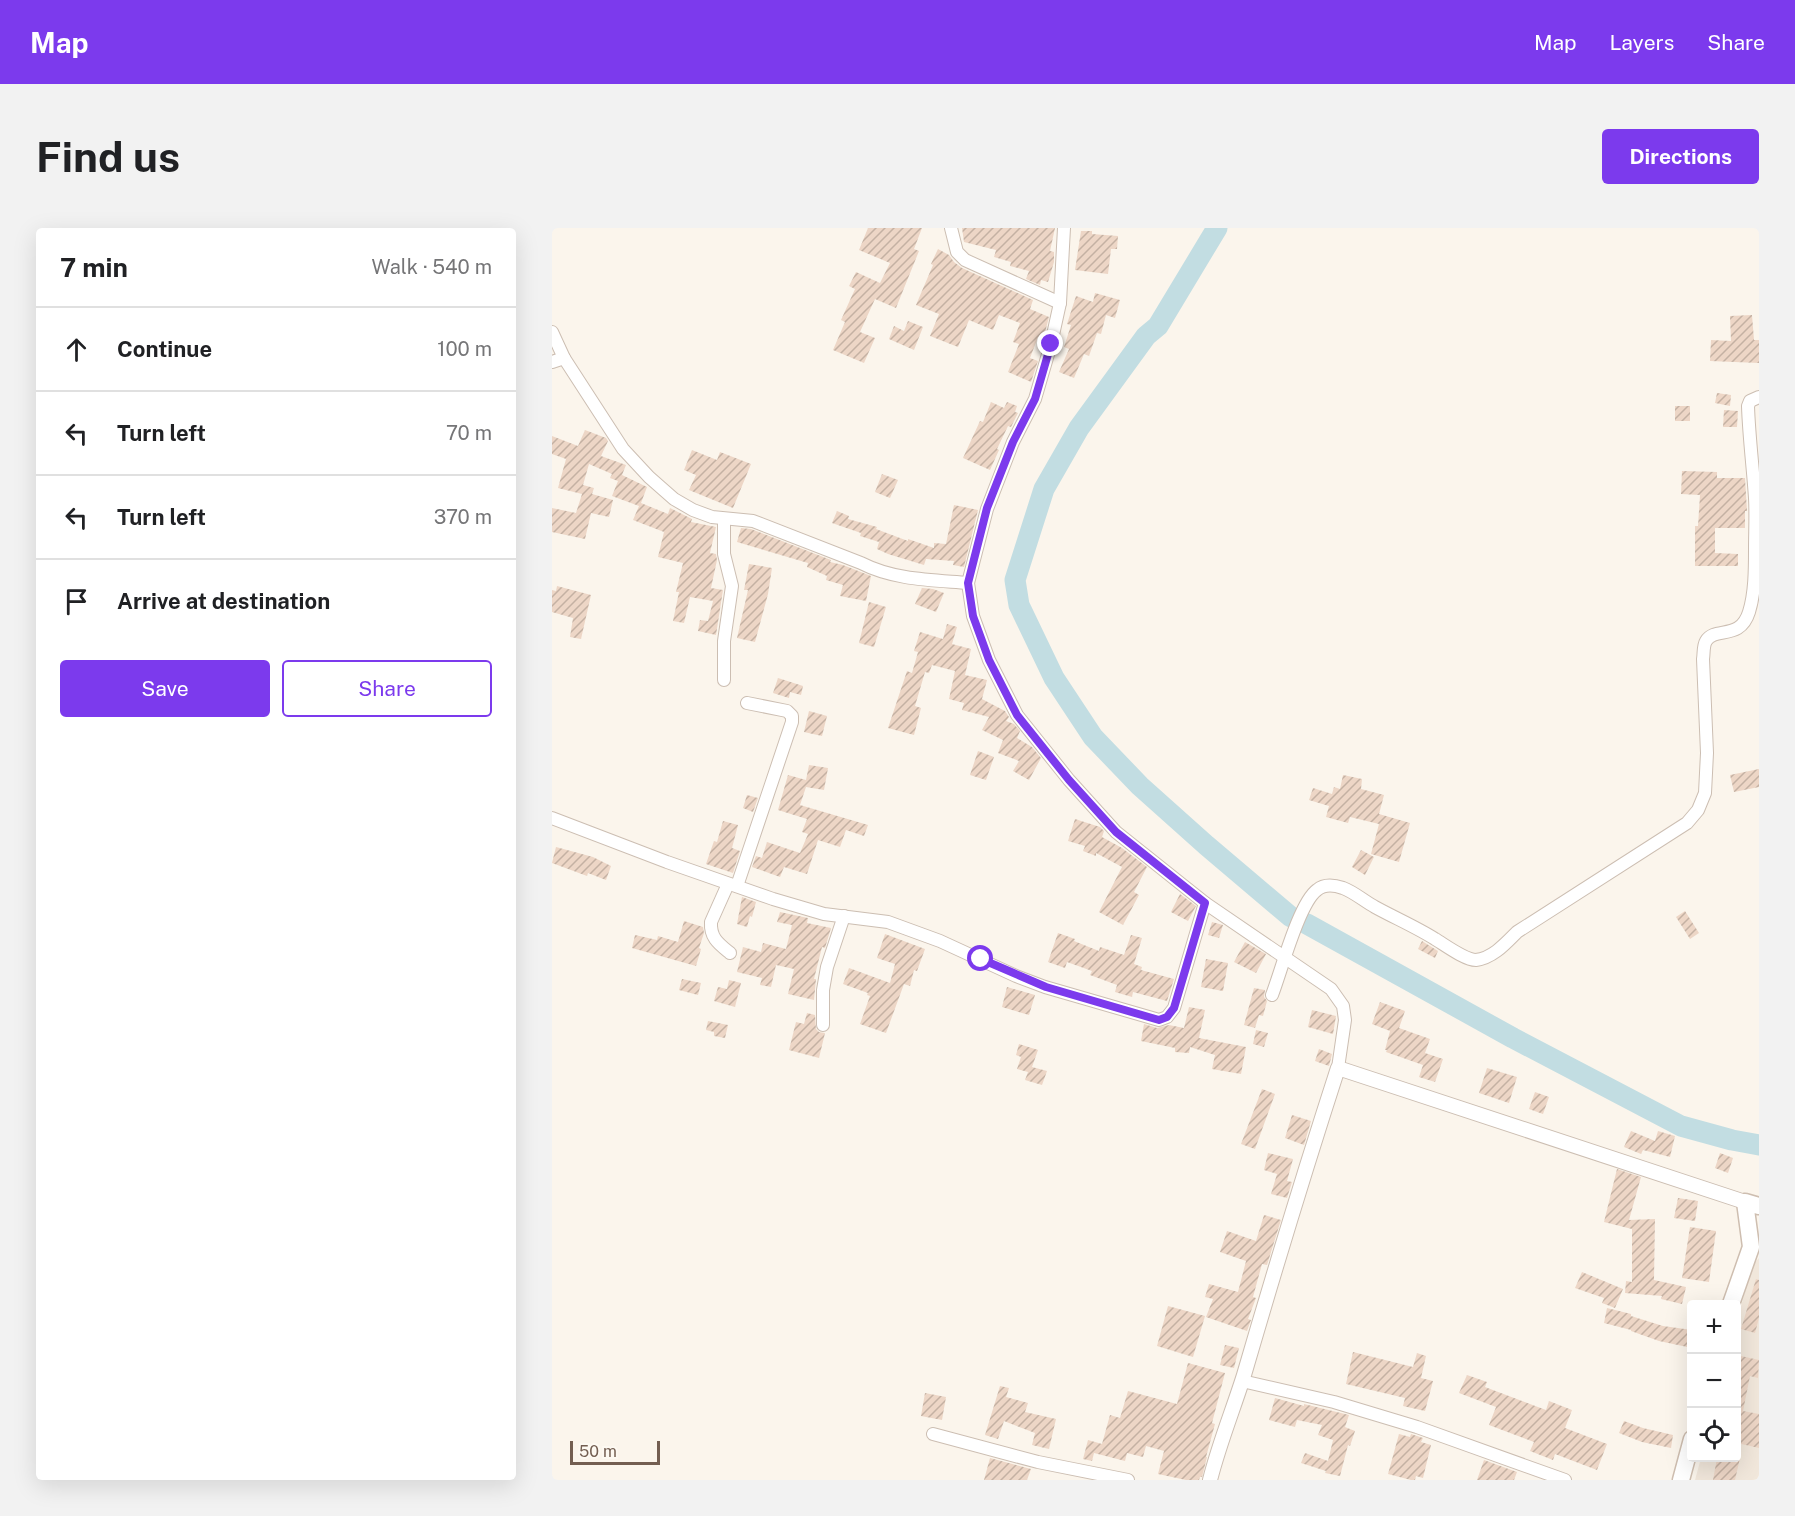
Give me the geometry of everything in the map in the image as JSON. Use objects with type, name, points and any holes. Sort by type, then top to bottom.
[{"type":"main road","points":[[1733,1300],[1755,1244],[1752,1204]]},
{"type":"main road","points":[[1681,1480],[1687,1458]]},
{"type":"street","points":[[951,228],[957,252],[965,260],[1060,303]]},
{"type":"street","points":[[1064,228],[1060,303],[1043,376],[1035,399],[1013,442],[987,508],[968,583],[973,616],[989,660],[1017,715],[1069,780],[1116,832],[1205,903],[1331,989],[1343,1006],[1345,1020],[1338,1068],[1304,1171],[1242,1381],[1210,1480]]},
{"type":"street","points":[[552,332],[558,360],[623,449],[674,499],[693,510],[712,517],[753,522],[883,573],[915,579],[968,583]]},
{"type":"street","points":[[1272,995],[1283,957],[1309,898],[1317,890],[1327,885],[1343,888],[1470,959],[1482,958],[1492,954],[1517,932],[1558,904],[1687,823],[1698,810],[1705,793],[1707,753],[1703,659],[1705,644],[1711,636],[1734,631],[1740,627],[1746,622],[1750,610],[1755,568],[1755,500],[1748,406],[1750,401],[1759,397]]},
{"type":"street","points":[[724,519],[724,554],[732,586],[724,641],[724,681]]},
{"type":"street","points":[[730,953],[714,939],[710,928],[711,922],[733,885],[792,722],[792,716],[787,711],[747,703]]},
{"type":"street","points":[[552,818],[812,912],[888,922],[940,941],[1016,976],[1046,987],[1159,1020],[1167,1017],[1174,1008],[1205,903]]},
{"type":"street","points":[[823,1025],[823,990],[827,968],[844,916]]},
{"type":"street","points":[[1338,1068],[1752,1204]]},
{"type":"street","points":[[1242,1381],[1334,1402],[1416,1427],[1565,1480]]},
{"type":"street","points":[[933,1434],[1038,1462],[1128,1480]]},
{"type":"shaded area","points":[[1759,1258],[1759,1480],[1695,1480],[1700,1462],[1741,1462],[1741,1306],[1752,1266]]},
{"type":"building","points":[[868,228],[922,228],[914,249],[919,251],[896,308],[875,299],[860,332],[875,338],[864,363],[833,350],[845,322],[841,320],[855,289],[849,286],[856,272],[880,283],[890,263],[859,250]]},
{"type":"building","points":[[962,228],[1055,228],[1050,251],[1054,252],[1054,262],[1048,282],[1041,280],[1040,285],[1026,279],[1029,271],[1010,266],[1011,262],[994,257],[996,250],[964,242]]},
{"type":"building","points":[[1081,231],[1118,236],[1117,249],[1111,249],[1108,274],[1075,270]]},
{"type":"building","points":[[938,249],[949,255],[962,268],[1033,300],[1030,309],[1049,317],[1043,340],[1038,337],[1030,358],[1038,361],[1031,382],[1008,372],[1019,344],[1013,342],[1020,323],[999,315],[993,330],[969,320],[958,347],[930,336],[939,314],[916,305]]},
{"type":"building","points":[[1095,293],[1120,300],[1115,318],[1106,315],[1101,334],[1097,333],[1089,356],[1084,354],[1074,378],[1059,372],[1069,349],[1064,347],[1071,325],[1067,324],[1076,296],[1093,302]]},
{"type":"building","points":[[1752,315],[1754,340],[1759,340],[1759,363],[1710,361],[1711,340],[1731,341],[1730,316]]},
{"type":"building","points":[[908,321],[923,327],[914,350],[889,339],[894,326],[904,331]]},
{"type":"building","points":[[1717,393],[1731,395],[1730,406],[1715,403]]},
{"type":"building","points":[[991,402],[1004,408],[1007,402],[1017,406],[1015,412],[1018,413],[1011,427],[1008,426],[990,470],[963,458]]},
{"type":"building","points":[[1675,406],[1690,406],[1690,421],[1675,421]]},
{"type":"building","points":[[1724,410],[1738,411],[1737,427],[1723,427]]},
{"type":"building","points":[[585,430],[606,438],[608,441],[601,456],[626,465],[622,475],[647,487],[641,503],[668,514],[670,508],[692,519],[691,522],[716,527],[710,553],[716,554],[717,560],[711,588],[723,590],[716,635],[698,631],[700,620],[708,621],[713,601],[690,597],[684,623],[673,621],[679,592],[676,592],[683,563],[658,557],[664,532],[633,520],[639,506],[612,496],[618,481],[610,478],[612,474],[589,464],[583,485],[594,488],[592,494],[613,500],[609,517],[591,513],[585,539],[552,532],[552,508],[576,513],[582,494],[558,488],[566,459],[552,454],[552,436],[578,446]]},
{"type":"building","points":[[692,450],[717,460],[720,452],[751,464],[733,508],[689,490],[696,475],[684,470]]},
{"type":"building","points":[[1682,471],[1717,472],[1717,478],[1745,478],[1747,511],[1745,511],[1745,528],[1715,528],[1715,553],[1738,554],[1738,566],[1695,566],[1695,526],[1698,526],[1700,495],[1681,494]]},
{"type":"building","points":[[882,474],[898,480],[890,498],[875,492]]},
{"type":"building","points":[[954,505],[978,510],[964,567],[953,565],[954,561],[926,559],[924,565],[888,554],[877,549],[879,542],[832,523],[837,511],[849,516],[848,519],[934,548],[934,543],[946,544]]},
{"type":"building","points":[[741,528],[751,529],[831,560],[830,562],[871,576],[866,601],[840,596],[843,585],[826,580],[827,576],[807,567],[808,563],[737,542]]},
{"type":"building","points":[[749,564],[772,568],[768,594],[755,642],[737,638],[748,590],[744,590]]},
{"type":"building","points":[[557,586],[591,595],[581,639],[570,637],[573,618],[552,612],[552,590],[556,591]]},
{"type":"building","points":[[922,588],[944,593],[936,612],[915,604]]},
{"type":"building","points":[[869,602],[886,607],[874,647],[859,643]]},
{"type":"building","points":[[947,624],[957,627],[952,644],[971,649],[965,675],[987,680],[982,699],[1005,711],[1009,717],[1006,721],[1014,724],[1020,731],[1017,738],[1032,747],[1041,758],[1029,780],[1013,771],[1019,761],[998,753],[1003,740],[982,730],[989,717],[962,710],[964,703],[949,699],[955,671],[932,665],[929,673],[925,672],[915,706],[921,708],[914,735],[888,728],[907,671],[912,673],[918,652],[914,651],[920,632],[943,639]]},
{"type":"building","points":[[778,678],[803,686],[801,695],[790,692],[789,698],[773,693]]},
{"type":"building","points":[[809,711],[827,716],[822,736],[804,732]]},
{"type":"building","points":[[978,751],[994,757],[986,780],[970,775]]},
{"type":"building","points":[[809,765],[828,768],[824,790],[806,787],[800,805],[868,825],[864,836],[846,830],[840,847],[818,840],[807,874],[784,867],[780,877],[752,867],[756,856],[762,858],[767,842],[800,853],[808,834],[802,832],[807,819],[778,810],[788,775],[806,780]]},
{"type":"building","points":[[1759,769],[1759,787],[1734,792],[1730,775]]},
{"type":"building","points":[[1343,775],[1362,779],[1361,789],[1384,795],[1379,814],[1410,823],[1399,862],[1371,854],[1379,824],[1350,817],[1348,823],[1326,817],[1329,806],[1309,800],[1313,788],[1332,794],[1334,787],[1340,789]]},
{"type":"building","points":[[747,795],[758,798],[753,812],[743,808]]},
{"type":"building","points":[[1075,819],[1100,827],[1104,831],[1102,837],[1122,848],[1147,867],[1134,892],[1139,895],[1123,925],[1099,912],[1122,867],[1096,853],[1096,856],[1083,851],[1085,846],[1068,841]]},
{"type":"building","points":[[723,821],[738,825],[732,848],[740,851],[733,873],[706,864],[714,841],[717,842]]},
{"type":"building","points":[[556,847],[593,857],[611,866],[606,880],[588,873],[587,876],[552,863]]},
{"type":"building","points":[[1361,850],[1374,857],[1365,875],[1352,867]]},
{"type":"building","points":[[1180,894],[1196,906],[1188,921],[1171,912]]},
{"type":"building","points":[[742,897],[756,902],[747,927],[737,924]]},
{"type":"building","points":[[1685,911],[1699,933],[1690,939],[1676,917]]},
{"type":"building","points":[[780,912],[808,918],[807,923],[831,928],[825,948],[822,947],[814,979],[816,979],[814,1000],[788,994],[794,969],[776,965],[771,987],[760,985],[762,978],[737,972],[743,947],[761,952],[763,943],[786,949],[792,925],[777,922]]},
{"type":"building","points":[[684,921],[703,927],[704,933],[696,966],[632,948],[635,935],[657,940],[658,936],[678,942]]},
{"type":"building","points":[[1212,922],[1223,925],[1219,938],[1208,935]]},
{"type":"building","points":[[1058,933],[1099,951],[1100,947],[1124,955],[1131,935],[1142,938],[1134,964],[1142,967],[1141,970],[1174,979],[1167,1001],[1133,992],[1132,997],[1115,992],[1117,985],[1090,975],[1092,971],[1067,962],[1065,968],[1048,962]]},
{"type":"building","points":[[885,934],[925,949],[917,971],[914,970],[910,986],[904,984],[886,1033],[860,1024],[870,996],[867,995],[868,993],[843,984],[849,968],[890,983],[895,964],[877,958]]},
{"type":"building","points":[[1422,941],[1438,951],[1435,958],[1418,949]]},
{"type":"building","points":[[1245,942],[1266,954],[1256,973],[1234,962]]},
{"type":"building","points":[[1206,959],[1228,963],[1223,991],[1201,987]]},
{"type":"building","points":[[682,979],[701,983],[698,995],[679,990]]},
{"type":"building","points":[[729,980],[741,983],[735,1007],[714,1001],[718,987],[727,989]]},
{"type":"building","points":[[1007,987],[1035,995],[1029,1015],[1002,1007]]},
{"type":"building","points":[[1254,988],[1265,990],[1264,997],[1267,1001],[1263,1016],[1259,1015],[1255,1028],[1244,1025]]},
{"type":"building","points":[[1380,1002],[1405,1011],[1399,1028],[1430,1039],[1425,1053],[1443,1059],[1435,1082],[1419,1077],[1423,1065],[1386,1052],[1390,1031],[1372,1024]]},
{"type":"building","points":[[1189,1007],[1205,1010],[1199,1038],[1246,1047],[1241,1074],[1212,1069],[1215,1055],[1190,1047],[1189,1053],[1175,1052],[1175,1048],[1141,1041],[1144,1024],[1157,1028],[1169,1025],[1184,1028]]},
{"type":"building","points":[[1312,1010],[1336,1016],[1333,1034],[1308,1027]]},
{"type":"building","points":[[807,1013],[815,1015],[816,1029],[825,1033],[819,1058],[789,1050],[796,1022],[804,1024]]},
{"type":"building","points":[[708,1021],[728,1025],[725,1038],[714,1036],[714,1032],[706,1030]]},
{"type":"building","points":[[1256,1030],[1268,1033],[1264,1047],[1253,1044]]},
{"type":"building","points":[[1019,1044],[1038,1050],[1032,1067],[1047,1071],[1042,1085],[1025,1080],[1028,1072],[1017,1069],[1021,1057],[1016,1055]]},
{"type":"building","points":[[1319,1049],[1332,1054],[1329,1066],[1315,1061]]},
{"type":"building","points":[[1487,1068],[1517,1077],[1509,1103],[1479,1093]]},
{"type":"building","points":[[1262,1089],[1275,1094],[1255,1149],[1241,1144]]},
{"type":"building","points":[[1535,1092],[1549,1097],[1543,1114],[1529,1109]]},
{"type":"building","points":[[1292,1115],[1311,1121],[1304,1145],[1285,1138]]},
{"type":"building","points":[[1631,1131],[1655,1141],[1658,1131],[1675,1136],[1670,1157],[1643,1150],[1641,1154],[1624,1147]]},
{"type":"building","points":[[1268,1153],[1293,1159],[1287,1181],[1292,1182],[1287,1198],[1271,1194],[1277,1174],[1264,1170]]},
{"type":"building","points":[[1720,1153],[1733,1158],[1728,1173],[1715,1168]]},
{"type":"building","points":[[1617,1169],[1641,1177],[1629,1220],[1655,1219],[1654,1280],[1686,1287],[1682,1304],[1661,1299],[1662,1296],[1625,1293],[1626,1281],[1632,1282],[1632,1229],[1604,1222]]},
{"type":"building","points":[[1678,1198],[1698,1201],[1695,1221],[1674,1218]]},
{"type":"building","points":[[1264,1215],[1281,1220],[1267,1265],[1262,1264],[1247,1331],[1206,1317],[1213,1299],[1205,1297],[1209,1284],[1238,1292],[1246,1261],[1220,1252],[1227,1231],[1256,1241]]},
{"type":"building","points":[[1690,1227],[1716,1231],[1709,1282],[1682,1278]]},
{"type":"building","points":[[1582,1272],[1623,1289],[1615,1308],[1602,1303],[1604,1298],[1575,1288]]},
{"type":"building","points":[[1756,1279],[1759,1280],[1759,1318],[1755,1333],[1741,1329]]},
{"type":"building","points":[[1168,1306],[1205,1316],[1193,1357],[1157,1346]]},
{"type":"building","points":[[1607,1308],[1663,1326],[1687,1329],[1687,1347],[1659,1341],[1604,1323]]},
{"type":"building","points":[[1225,1345],[1239,1348],[1234,1368],[1220,1365]]},
{"type":"building","points":[[1353,1352],[1413,1367],[1417,1353],[1426,1356],[1421,1378],[1433,1381],[1425,1411],[1403,1406],[1405,1398],[1346,1384]]},
{"type":"building","points":[[1741,1356],[1759,1360],[1758,1378],[1750,1376],[1743,1411],[1759,1414],[1759,1448],[1741,1444]]},
{"type":"building","points":[[1188,1363],[1225,1373],[1212,1423],[1215,1424],[1207,1457],[1202,1477],[1199,1480],[1186,1480],[1158,1474],[1164,1451],[1146,1446],[1143,1457],[1127,1453],[1125,1461],[1094,1453],[1092,1461],[1083,1459],[1088,1440],[1102,1444],[1110,1415],[1120,1418],[1128,1391],[1177,1404]]},
{"type":"building","points":[[1467,1375],[1487,1382],[1485,1387],[1546,1410],[1549,1401],[1572,1410],[1565,1428],[1607,1444],[1597,1470],[1555,1454],[1553,1460],[1530,1451],[1534,1442],[1489,1425],[1496,1407],[1459,1393]]},
{"type":"building","points":[[1000,1386],[1009,1388],[1006,1397],[1028,1403],[1025,1412],[1056,1419],[1049,1449],[1032,1445],[1035,1433],[1004,1421],[998,1439],[985,1435]]},
{"type":"building","points":[[925,1393],[946,1397],[942,1420],[921,1416]]},
{"type":"building","points":[[1275,1398],[1349,1415],[1345,1427],[1355,1431],[1350,1446],[1348,1445],[1340,1476],[1325,1473],[1326,1471],[1301,1463],[1305,1453],[1328,1461],[1333,1440],[1318,1435],[1322,1425],[1297,1420],[1295,1427],[1269,1420]]},
{"type":"building","points":[[1624,1421],[1673,1435],[1671,1448],[1642,1442],[1619,1433]]},
{"type":"building","points":[[1399,1434],[1410,1437],[1411,1434],[1423,1438],[1421,1442],[1431,1445],[1423,1478],[1416,1476],[1415,1480],[1411,1480],[1388,1474]]},
{"type":"building","points":[[990,1458],[1031,1469],[1027,1480],[984,1480]]},
{"type":"building","points":[[1484,1460],[1517,1472],[1514,1480],[1477,1480]]},
{"type":"building","points":[[1716,1462],[1739,1462],[1735,1480],[1713,1480]]},
{"type":"waterway","points":[[1217,228],[1158,326],[1146,336],[1079,428],[1044,489],[1015,580],[1019,605],[1054,678],[1093,737],[1140,786],[1291,917]]},
{"type":"waterway","points":[[1307,924],[1513,1038],[1681,1126],[1759,1145]]},
{"type":"route","points":[[981,959],[1046,987],[1159,1020],[1167,1017],[1174,1008],[1205,903],[1116,832],[1069,780],[1017,715],[989,660],[973,616],[968,583],[987,508],[1013,442],[1035,399],[1051,344]]}]
